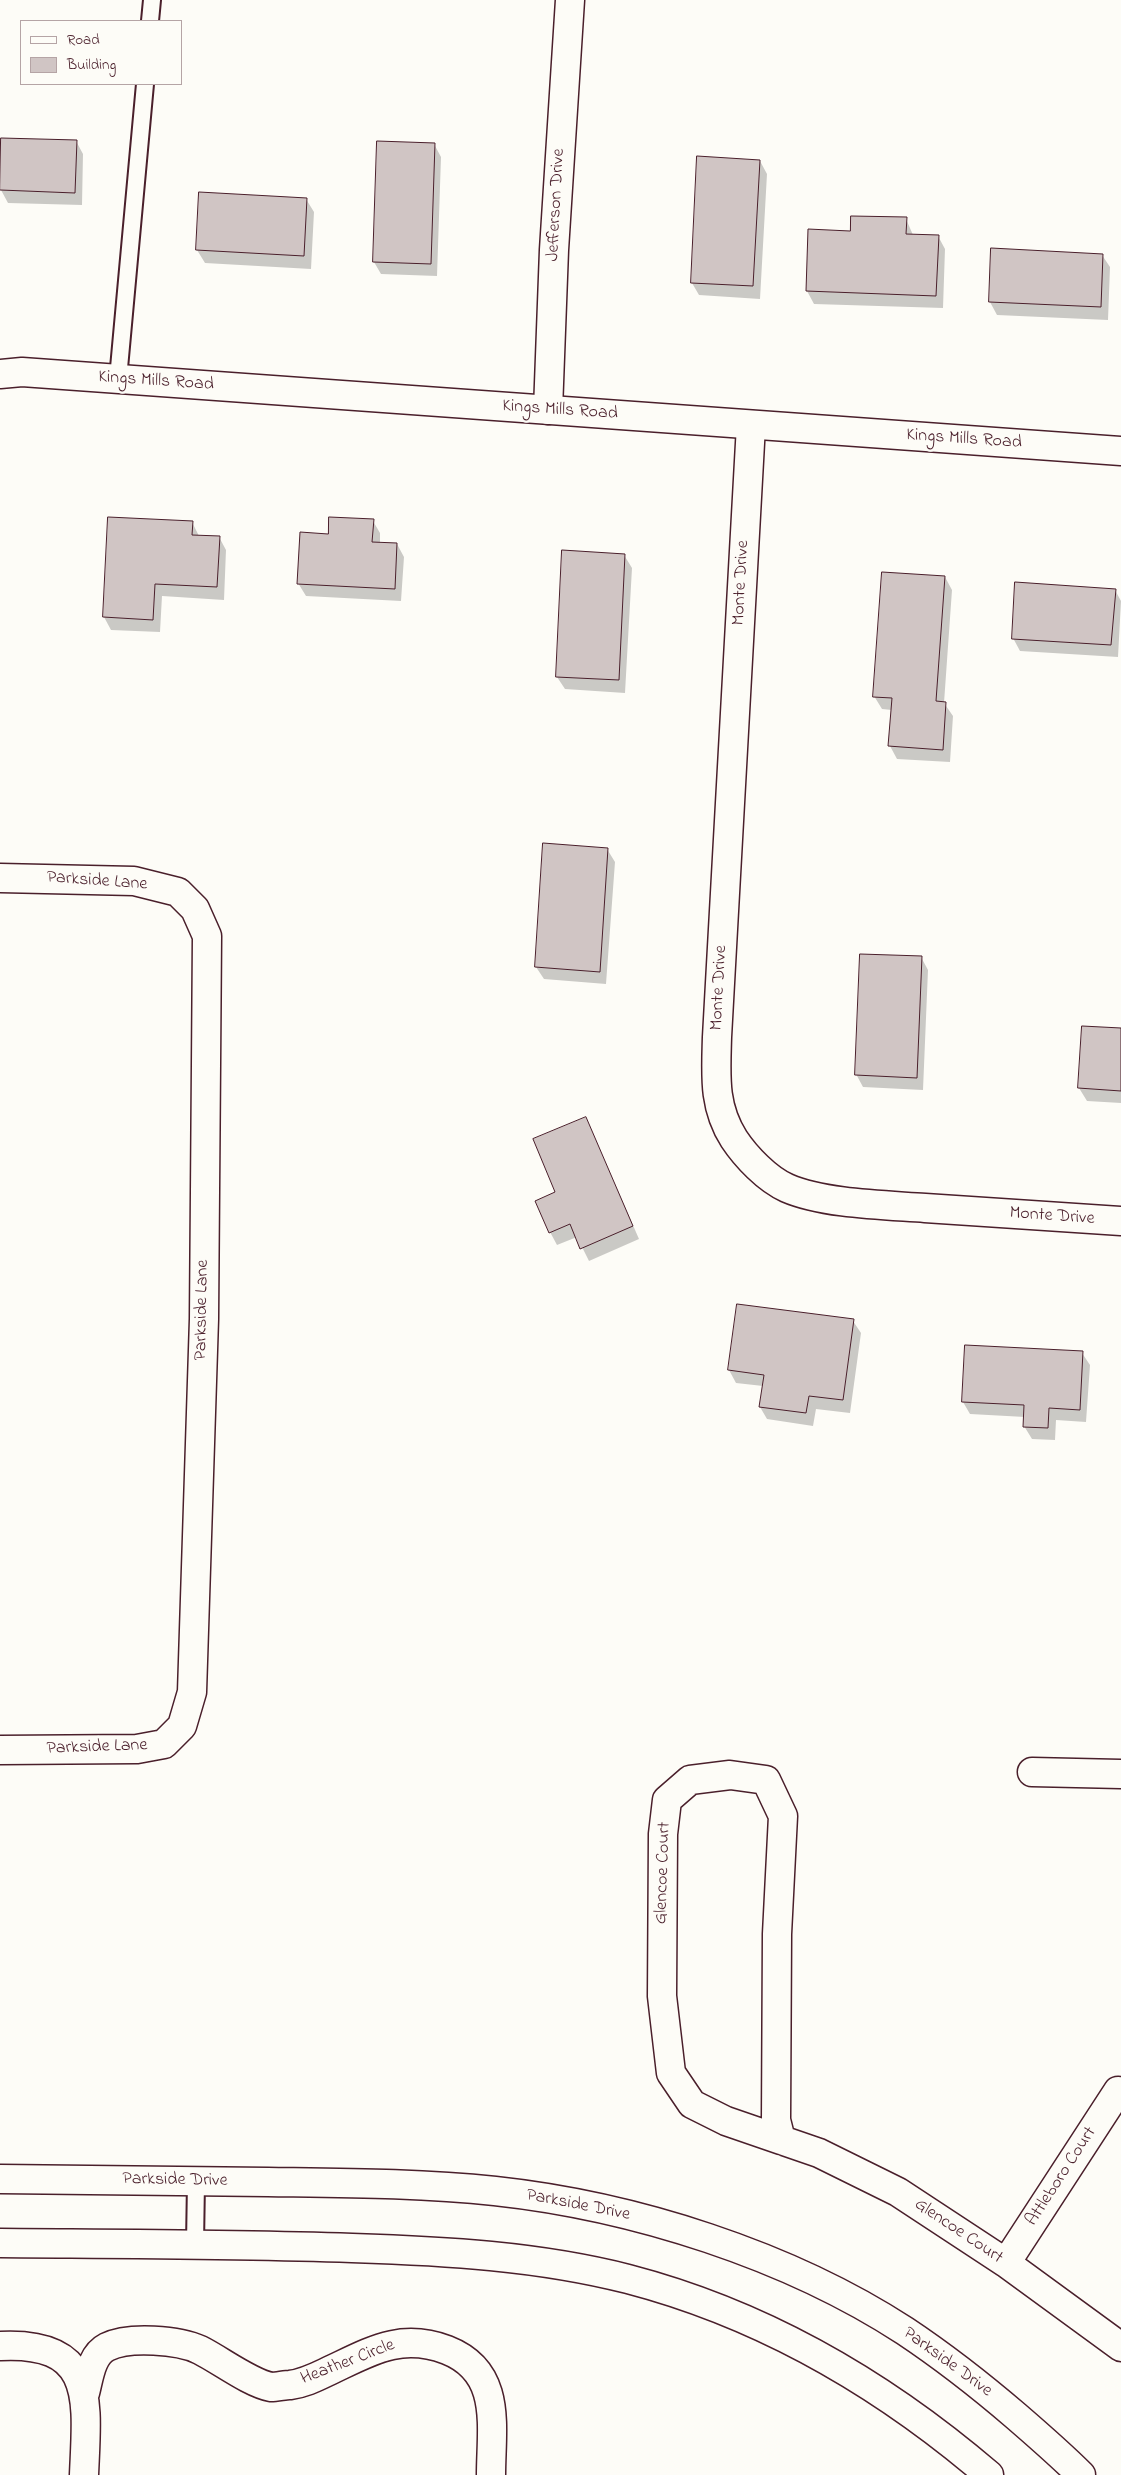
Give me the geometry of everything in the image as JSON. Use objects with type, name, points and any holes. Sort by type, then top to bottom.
[{"type":"street","name":"Jefferson Drive","points":[[548,410],[554,250],[570,0]]},
{"type":"street","name":"Kings Mills Road","points":[[0,374],[22,372],[1121,451]]},
{"type":"street","name":"Monte Drive","points":[[751,425],[717,1037],[716,1094],[722,1114],[734,1139],[768,1175],[786,1188],[814,1195],[894,1206],[1121,1221]]},
{"type":"street","name":"Parkside Lane","points":[[0,878],[134,881],[178,892],[195,909],[207,936],[204,1319],[192,1692],[182,1726],[164,1744],[137,1750],[0,1750]]},
{"type":"street","points":[[1032,1772],[1121,1774]]},
{"type":"street","name":"Glencoe Court","points":[[781,2140],[776,2120],[777,1963],[783,1816],[766,1780],[730,1775],[690,1780],[667,1800],[662,1834],[662,1996],[671,2073],[692,2104],[726,2121],[820,2154],[898,2192],[1006,2264],[1121,2346]]},
{"type":"street","name":"Attleboro Court","points":[[1006,2264],[1118,2091]]},
{"type":"street","name":"Parkside Drive","points":[[0,2179],[380,2183],[496,2191],[610,2210],[694,2234],[749,2253],[828,2288],[904,2330],[974,2380],[1062,2456],[1081,2475]]},
{"type":"street","points":[[0,2243],[195,2244],[453,2252],[541,2262],[628,2279],[712,2306],[794,2342],[871,2385],[944,2436],[989,2475]]},
{"type":"street","name":"Heather Circle","points":[[85,2393],[91,2367],[97,2357],[107,2347],[129,2342],[165,2341],[199,2350],[230,2368],[272,2387],[304,2383],[371,2350],[399,2342],[429,2343],[457,2354],[479,2373],[492,2401],[491,2475]]},
{"type":"street","points":[[0,2346],[19,2345],[50,2350],[62,2357],[73,2368],[85,2393],[84,2475]]},
{"type":"lane","points":[[150,20],[152,0]]},
{"type":"lane","points":[[118,379],[145,85]]},
{"type":"lane","points":[[195,2244],[196,2181]]},
{"type":"building","points":[[1,138],[77,140],[75,193],[0,190]]},
{"type":"building","points":[[377,141],[435,143],[431,264],[373,262]]},
{"type":"building","points":[[697,156],[760,160],[753,286],[691,283]]},
{"type":"building","points":[[199,192],[307,198],[304,256],[196,250]]},
{"type":"building","points":[[851,216],[907,217],[906,234],[939,235],[936,296],[806,291],[808,229],[850,231]]},
{"type":"building","points":[[991,248],[1103,254],[1101,307],[989,302]]},
{"type":"building","points":[[108,517],[193,521],[192,535],[220,536],[217,587],[155,584],[153,620],[103,617]]},
{"type":"building","points":[[329,517],[374,519],[372,542],[397,543],[395,589],[297,584],[300,532],[328,534]]},
{"type":"building","points":[[562,550],[625,554],[619,680],[556,677]]},
{"type":"building","points":[[882,572],[945,576],[936,701],[946,702],[943,750],[888,746],[892,698],[873,697]]},
{"type":"building","points":[[1015,582],[1116,589],[1111,645],[1012,639]]},
{"type":"building","points":[[543,843],[608,848],[600,972],[535,967]]},
{"type":"building","points":[[860,954],[922,956],[917,1078],[855,1075]]},
{"type":"building","points":[[1082,1026],[1121,1028],[1121,1091],[1078,1088]]},
{"type":"building","points":[[586,1117],[633,1226],[580,1249],[570,1224],[549,1233],[535,1201],[555,1192],[533,1139]]},
{"type":"building","points":[[737,1304],[854,1319],[843,1400],[809,1396],[806,1413],[759,1407],[764,1375],[728,1370]]},
{"type":"building","points":[[965,1345],[1083,1351],[1080,1410],[1049,1408],[1048,1428],[1023,1427],[1024,1405],[962,1402]]}]
